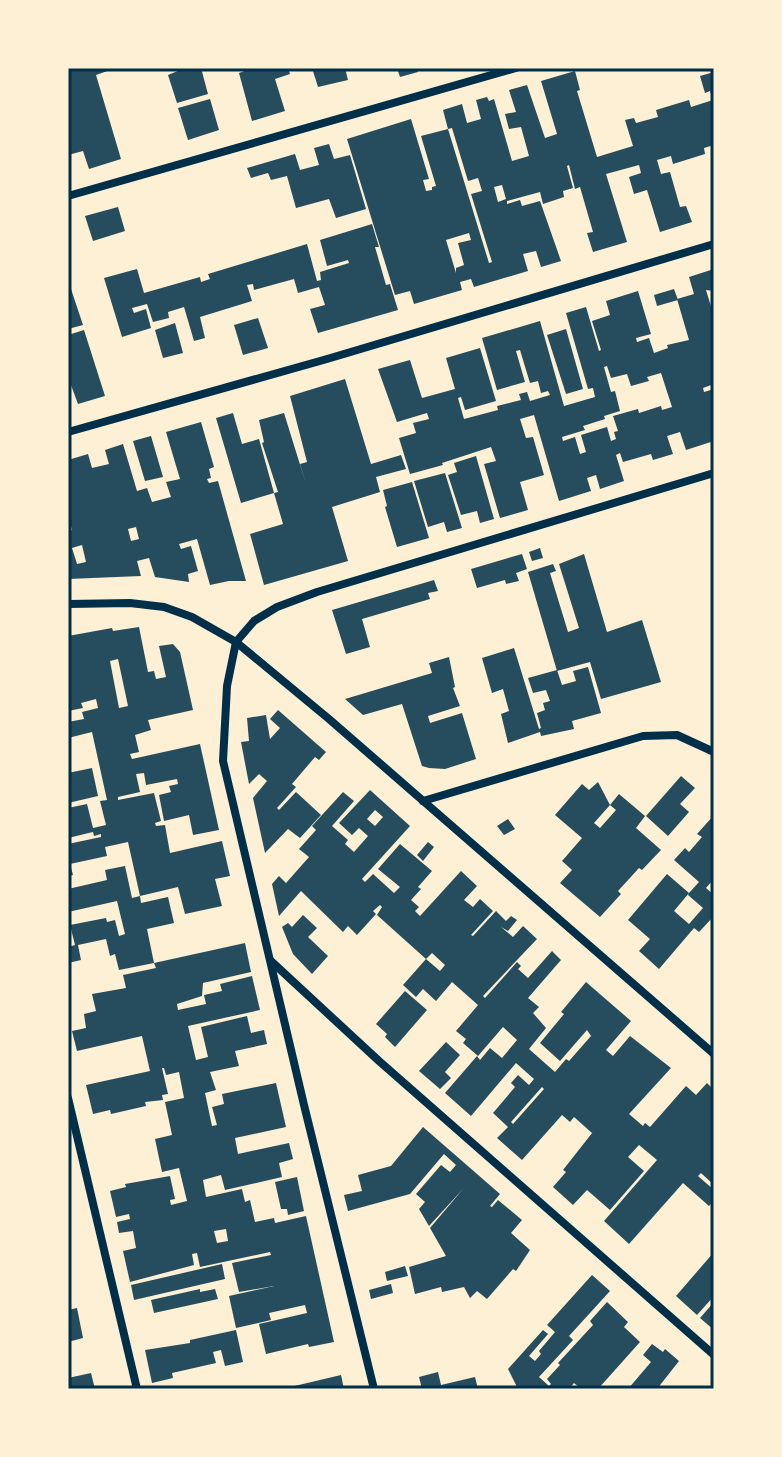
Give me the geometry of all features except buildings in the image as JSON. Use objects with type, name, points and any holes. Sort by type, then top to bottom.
[{"type":"street","points":[[68,196],[516,68]]},
{"type":"street","points":[[68,432],[714,244]]},
{"type":"street","points":[[374,1389],[223,761],[227,686],[236,642],[254,621],[277,607],[317,592],[714,473]]},
{"type":"street","points":[[68,604],[130,603],[164,607],[192,617],[236,642],[714,1054]]},
{"type":"street","points":[[423,801],[643,736],[677,735],[714,752]]},
{"type":"street","points":[[272,962],[379,1061],[714,1355]]},
{"type":"street","points":[[68,1098],[137,1389]]}]
